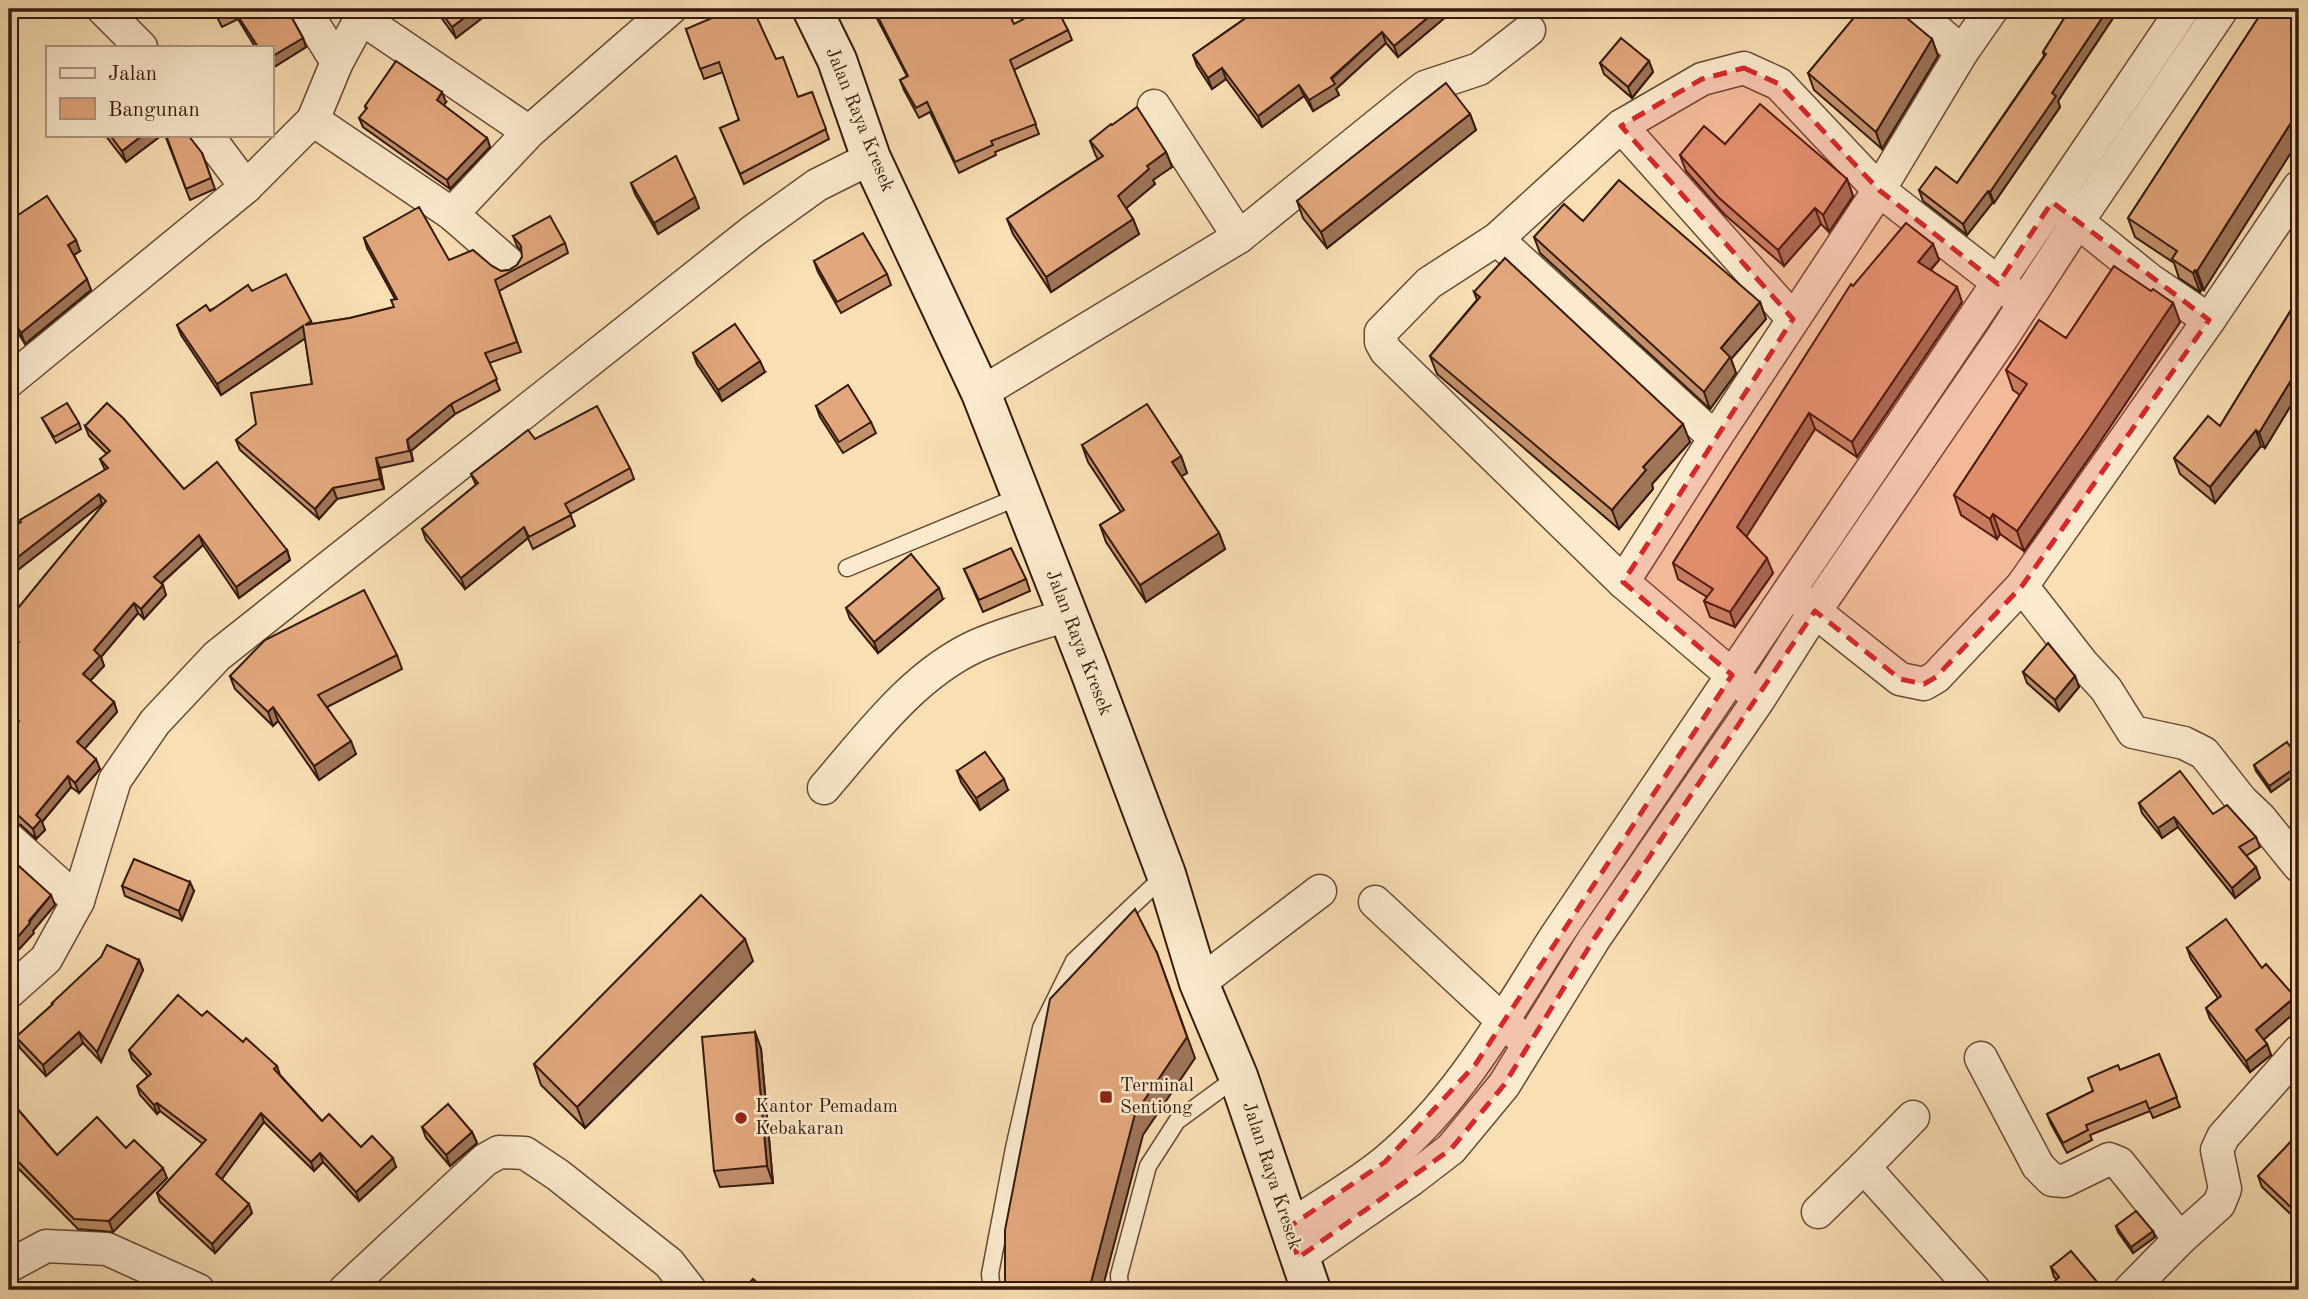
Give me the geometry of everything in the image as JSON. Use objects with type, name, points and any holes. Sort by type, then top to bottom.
[{"type":"main road","name":"Jalan Raya Kresek","points":[[812,9],[837,60],[872,158],[981,393],[1088,666],[1166,874],[1199,983],[1238,1076],[1299,1258]]},
{"type":"street","points":[[103,9],[140,46]]},
{"type":"street","points":[[304,9],[337,62]]},
{"type":"street","points":[[452,214],[528,132],[670,9]]},
{"type":"street","points":[[1912,9],[1962,52]]},
{"type":"street","points":[[1623,582],[1879,190],[1962,52],[1992,9]]},
{"type":"street","points":[[1299,1258],[1385,1162],[1430,1119],[1475,1065],[1553,939],[2183,9]]},
{"type":"street","points":[[1299,1258],[1451,1149],[1504,1085],[1594,939],[1759,699],[1815,611],[2222,9]]},
{"type":"street","points":[[9,382],[246,187],[313,120],[337,62],[367,13],[528,132]]},
{"type":"street","points":[[981,393],[1239,237],[1425,87],[1479,69],[1529,30]]},
{"type":"street","points":[[1759,699],[1623,582],[1386,351],[1381,342],[1381,332],[1429,283],[1497,239],[1621,126],[1702,79],[1744,68],[1779,84],[1879,190],[1998,284],[2025,302]]},
{"type":"street","points":[[1154,106],[1239,237]]},
{"type":"street","points":[[313,120],[452,214],[508,263]]},
{"type":"street","points":[[1621,126],[1793,319]]},
{"type":"street","points":[[208,136],[246,187]]},
{"type":"street","points":[[9,992],[46,959],[78,901],[115,780],[155,722],[217,656],[753,231],[817,185],[872,158]]},
{"type":"street","points":[[1789,591],[1900,679],[1924,684],[1936,677],[2022,586],[2299,187]]},
{"type":"street","points":[[2052,202],[2150,280],[2209,320]]},
{"type":"street","points":[[1497,239],[1715,438]]},
{"type":"street","points":[[2022,586],[2082,663],[2106,689],[2133,732],[2184,743],[2204,753],[2299,866]]},
{"type":"street","points":[[824,788],[889,713],[940,667],[976,646],[1067,615]]},
{"type":"street","points":[[9,839],[78,901]]},
{"type":"street","points":[[1199,983],[1320,891]]},
{"type":"street","points":[[1374,902],[1529,1044]]},
{"type":"street","points":[[2130,1290],[2219,1204],[2225,1189],[2217,1150],[2223,1137],[2299,1049]]},
{"type":"street","points":[[1981,1058],[2038,1167],[2052,1180],[2064,1181],[2109,1159],[2119,1163],[2180,1239]]},
{"type":"street","points":[[1818,1212],[1913,1117]]},
{"type":"street","points":[[345,1290],[485,1160],[499,1152],[524,1153],[558,1175],[668,1263],[690,1290]]},
{"type":"street","points":[[1864,1167],[1974,1290]]},
{"type":"street","points":[[9,1266],[46,1246],[107,1249],[198,1290]]},
{"type":"lane","points":[[847,568],[1021,496]]},
{"type":"lane","points":[[992,1290],[990,1274],[1041,1028],[1074,961],[1166,874]]},
{"type":"lane","points":[[1120,1290],[1119,1275],[1148,1166],[1177,1121],[1238,1076]]},
{"type":"highlighted area","points":[[1744,68],[1779,84],[1879,190],[1998,284],[2052,202],[2209,320],[2022,586],[1936,677],[1924,684],[1900,679],[1815,611],[1594,939],[1504,1085],[1451,1149],[1298,1258],[1289,1227],[1385,1162],[1475,1065],[1732,675],[1623,582],[1793,319],[1621,126],[1702,79]]},
{"type":"building","points":[[214,9],[287,9],[303,38],[273,56],[273,46],[257,46],[234,10],[219,18]]},
{"type":"building","points":[[439,9],[476,9],[452,27]]},
{"type":"building","points":[[733,9],[753,9],[776,59],[783,57],[798,97],[812,92],[826,129],[740,174],[720,128],[739,120],[719,62],[700,69],[686,29]]},
{"type":"building","points":[[874,9],[1006,9],[1014,24],[1043,9],[1057,9],[1068,30],[1010,60],[1036,124],[991,141],[993,145],[955,162],[927,102],[916,108],[900,80],[908,76]]},
{"type":"building","points":[[1250,9],[1438,9],[1394,46],[1382,32],[1331,78],[1335,84],[1309,100],[1299,85],[1258,116],[1222,68],[1208,78],[1193,55],[1253,13]]},
{"type":"building","points":[[1861,9],[1896,9],[1932,39],[1876,132],[1808,73]]},
{"type":"building","points":[[2070,9],[2108,9],[2052,93],[2056,96],[1990,192],[1988,191],[1963,224],[1919,190],[1936,167],[1957,183],[2046,54],[2043,52]]},
{"type":"building","points":[[2264,9],[2299,9],[2299,110],[2197,271],[2193,273],[2172,259],[2177,251],[2128,218]]},
{"type":"building","points":[[1621,38],[1649,61],[1628,87],[1600,63]]},
{"type":"building","points":[[396,61],[442,92],[437,100],[487,138],[447,180],[359,118]]},
{"type":"building","points":[[1446,83],[1470,114],[1321,232],[1297,201]]},
{"type":"building","points":[[1760,104],[1847,179],[1823,215],[1815,208],[1778,250],[1718,197],[1680,155],[1704,126],[1725,144]]},
{"type":"building","points":[[1137,107],[1166,152],[1147,166],[1149,169],[1118,196],[1133,219],[1046,277],[1007,219],[1103,156],[1090,141]]},
{"type":"building","points":[[111,136],[142,136],[122,151]]},
{"type":"building","points":[[166,136],[189,136],[202,153],[211,178],[186,189]]},
{"type":"building","points":[[676,156],[695,197],[654,223],[631,183]]},
{"type":"building","points":[[1619,180],[1760,302],[1721,348],[1730,357],[1704,392],[1534,237],[1564,204],[1583,221]]},
{"type":"building","points":[[47,196],[76,240],[68,245],[87,279],[21,333],[9,313],[9,221]]},
{"type":"building","points":[[419,207],[449,260],[473,250],[501,271],[509,270],[517,265],[522,257],[521,246],[513,236],[550,216],[565,243],[495,280],[517,342],[485,353],[497,379],[451,404],[407,440],[409,451],[376,458],[380,479],[333,488],[315,509],[236,440],[256,424],[251,393],[312,384],[303,326],[217,384],[177,325],[206,305],[210,311],[248,285],[252,291],[286,274],[311,321],[305,325],[394,307],[391,300],[397,299],[364,238]]},
{"type":"building","points":[[1906,223],[1933,244],[1918,262],[1957,287],[1852,442],[1809,413],[1737,527],[1767,558],[1730,612],[1704,601],[1713,589],[1673,563],[1851,284],[1853,286]]},
{"type":"building","points":[[863,233],[887,274],[837,302],[814,261]]},
{"type":"building","points":[[1505,258],[1683,424],[1643,467],[1646,470],[1612,510],[1430,356],[1480,297],[1474,292]]},
{"type":"building","points":[[2114,266],[2173,303],[2017,531],[1993,514],[1990,519],[1954,495],[2027,384],[2006,370],[2039,320],[2066,338]]},
{"type":"building","points":[[2299,297],[2299,367],[2259,433],[2256,430],[2210,487],[2174,458],[2208,416],[2220,426]]},
{"type":"building","points":[[735,324],[760,361],[718,390],[693,353]]},
{"type":"building","points":[[848,385],[871,422],[839,442],[816,406]]},
{"type":"building","points":[[67,403],[79,423],[54,437],[42,418]]},
{"type":"building","points":[[107,403],[184,489],[217,462],[287,550],[236,587],[199,535],[154,577],[163,585],[141,609],[134,603],[94,650],[100,656],[83,674],[114,702],[77,742],[96,759],[75,783],[68,776],[36,815],[41,820],[33,829],[18,815],[9,811],[9,733],[19,721],[9,712],[9,654],[19,642],[9,633],[9,619],[106,501],[99,494],[9,564],[9,529],[108,468],[100,459],[110,451],[85,426]]},
{"type":"building","points":[[1147,404],[1181,456],[1172,462],[1219,533],[1140,585],[1100,525],[1124,510],[1082,445]]},
{"type":"building","points":[[597,406],[630,468],[565,504],[571,515],[529,537],[524,527],[461,578],[422,529],[478,483],[471,474],[528,430],[535,439]]},
{"type":"building","points":[[1011,548],[1026,579],[979,600],[964,569]]},
{"type":"building","points":[[911,554],[939,588],[874,642],[846,608]]},
{"type":"building","points":[[364,590],[397,655],[318,695],[351,741],[314,766],[273,707],[268,712],[230,676],[265,640]]},
{"type":"building","points":[[2048,643],[2075,676],[2055,700],[2023,672]]},
{"type":"building","points":[[2287,742],[2299,760],[2299,765],[2269,786],[2254,765]]},
{"type":"building","points":[[985,752],[1004,779],[976,798],[957,771]]},
{"type":"building","points":[[2180,771],[2213,814],[2227,805],[2256,837],[2239,847],[2256,867],[2232,888],[2174,817],[2158,828],[2139,803]]},
{"type":"building","points":[[9,857],[51,895],[9,947]]},
{"type":"building","points":[[134,859],[190,882],[179,911],[122,886]]},
{"type":"building","points":[[701,895],[745,939],[577,1107],[534,1064]]},
{"type":"building","name":"Terminal Sentiong","points":[[1135,909],[1157,953],[1187,1037],[1135,1114],[1089,1290],[1005,1290],[1005,1230],[1050,999]]},
{"type":"building","points":[[2226,919],[2262,968],[2266,964],[2295,997],[2256,1030],[2267,1044],[2246,1061],[2206,1008],[2221,996],[2187,948]]},
{"type":"building","points":[[107,945],[139,960],[97,1052],[79,1032],[43,1065],[16,1037],[101,957]]},
{"type":"building","points":[[178,995],[202,1016],[207,1011],[243,1042],[246,1038],[277,1066],[274,1069],[322,1121],[329,1114],[361,1147],[372,1136],[393,1158],[356,1192],[320,1153],[311,1162],[261,1113],[216,1174],[249,1204],[212,1244],[157,1193],[206,1140],[157,1103],[154,1105],[137,1086],[151,1074],[129,1050]]},
{"type":"building","name":"Kantor Pemadam Kebakaran","points":[[755,1032],[767,1166],[714,1171],[702,1037]]},
{"type":"building","points":[[2159,1054],[2177,1097],[2149,1109],[2146,1101],[2086,1125],[2088,1130],[2063,1143],[2047,1114],[2093,1091],[2088,1078],[2118,1065],[2120,1070]]},
{"type":"building","points":[[9,1099],[57,1155],[97,1117],[126,1148],[134,1140],[163,1168],[109,1221],[74,1219],[9,1152]]},
{"type":"building","points":[[448,1104],[472,1132],[446,1155],[422,1127]]},
{"type":"building","points":[[2297,1135],[2299,1211],[2297,1213],[2258,1176]]},
{"type":"building","points":[[2136,1211],[2153,1231],[2131,1247],[2116,1226]]},
{"type":"building","points":[[2071,1251],[2104,1290],[2046,1290],[2059,1277],[2051,1267]]},
{"type":"building","points":[[753,1279],[766,1290],[743,1290]]},
{"type":"place","name":"Terminal Sentiong","points":[[1106,1097]]},
{"type":"place","name":"Kantor Pemadam Kebakaran","points":[[741,1118]]}]
